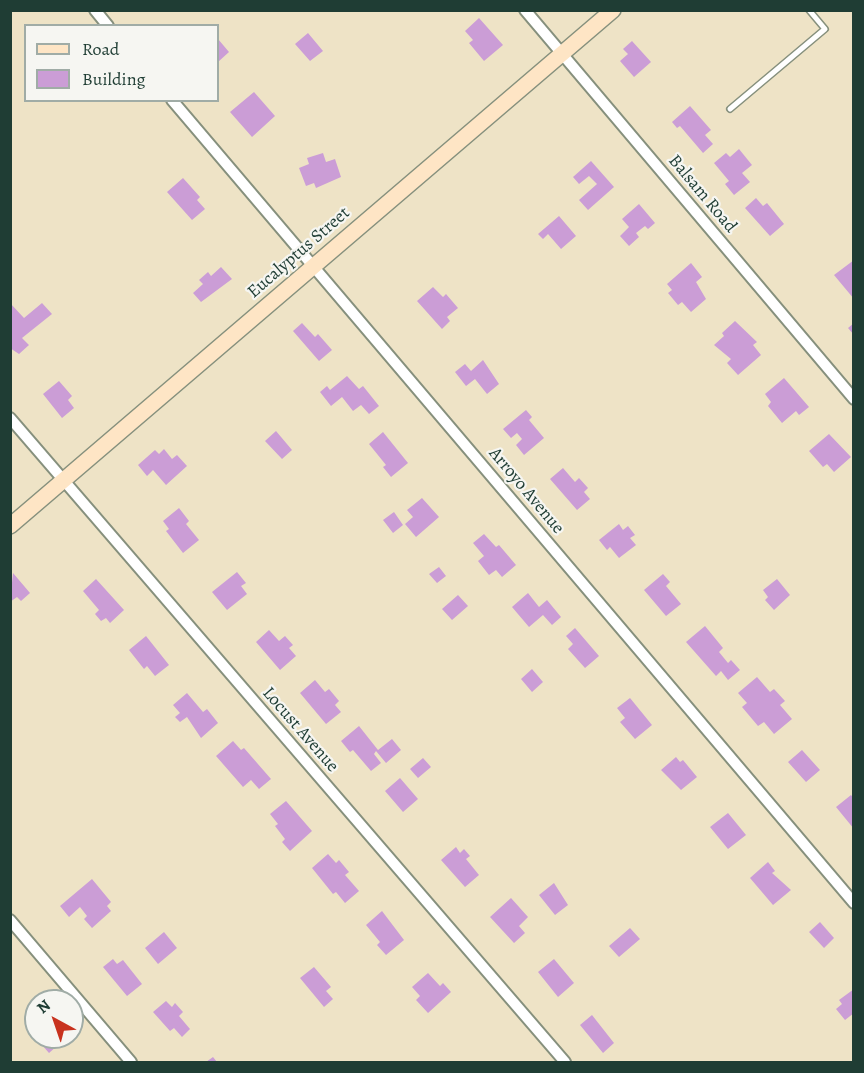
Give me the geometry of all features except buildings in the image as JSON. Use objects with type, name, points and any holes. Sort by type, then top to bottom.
[{"type":"main road","name":"Eucalyptus Street","points":[[10,526],[613,10]]},
{"type":"street","points":[[95,10],[106,24]]},
{"type":"street","name":"Balsam Road","points":[[525,10],[854,399]]},
{"type":"street","name":"Arroyo Avenue","points":[[174,102],[854,903]]},
{"type":"street","name":"Locust Avenue","points":[[10,418],[565,1062]]},
{"type":"street","points":[[10,920],[131,1062]]},
{"type":"lane","points":[[730,108],[825,29],[809,10]]}]
